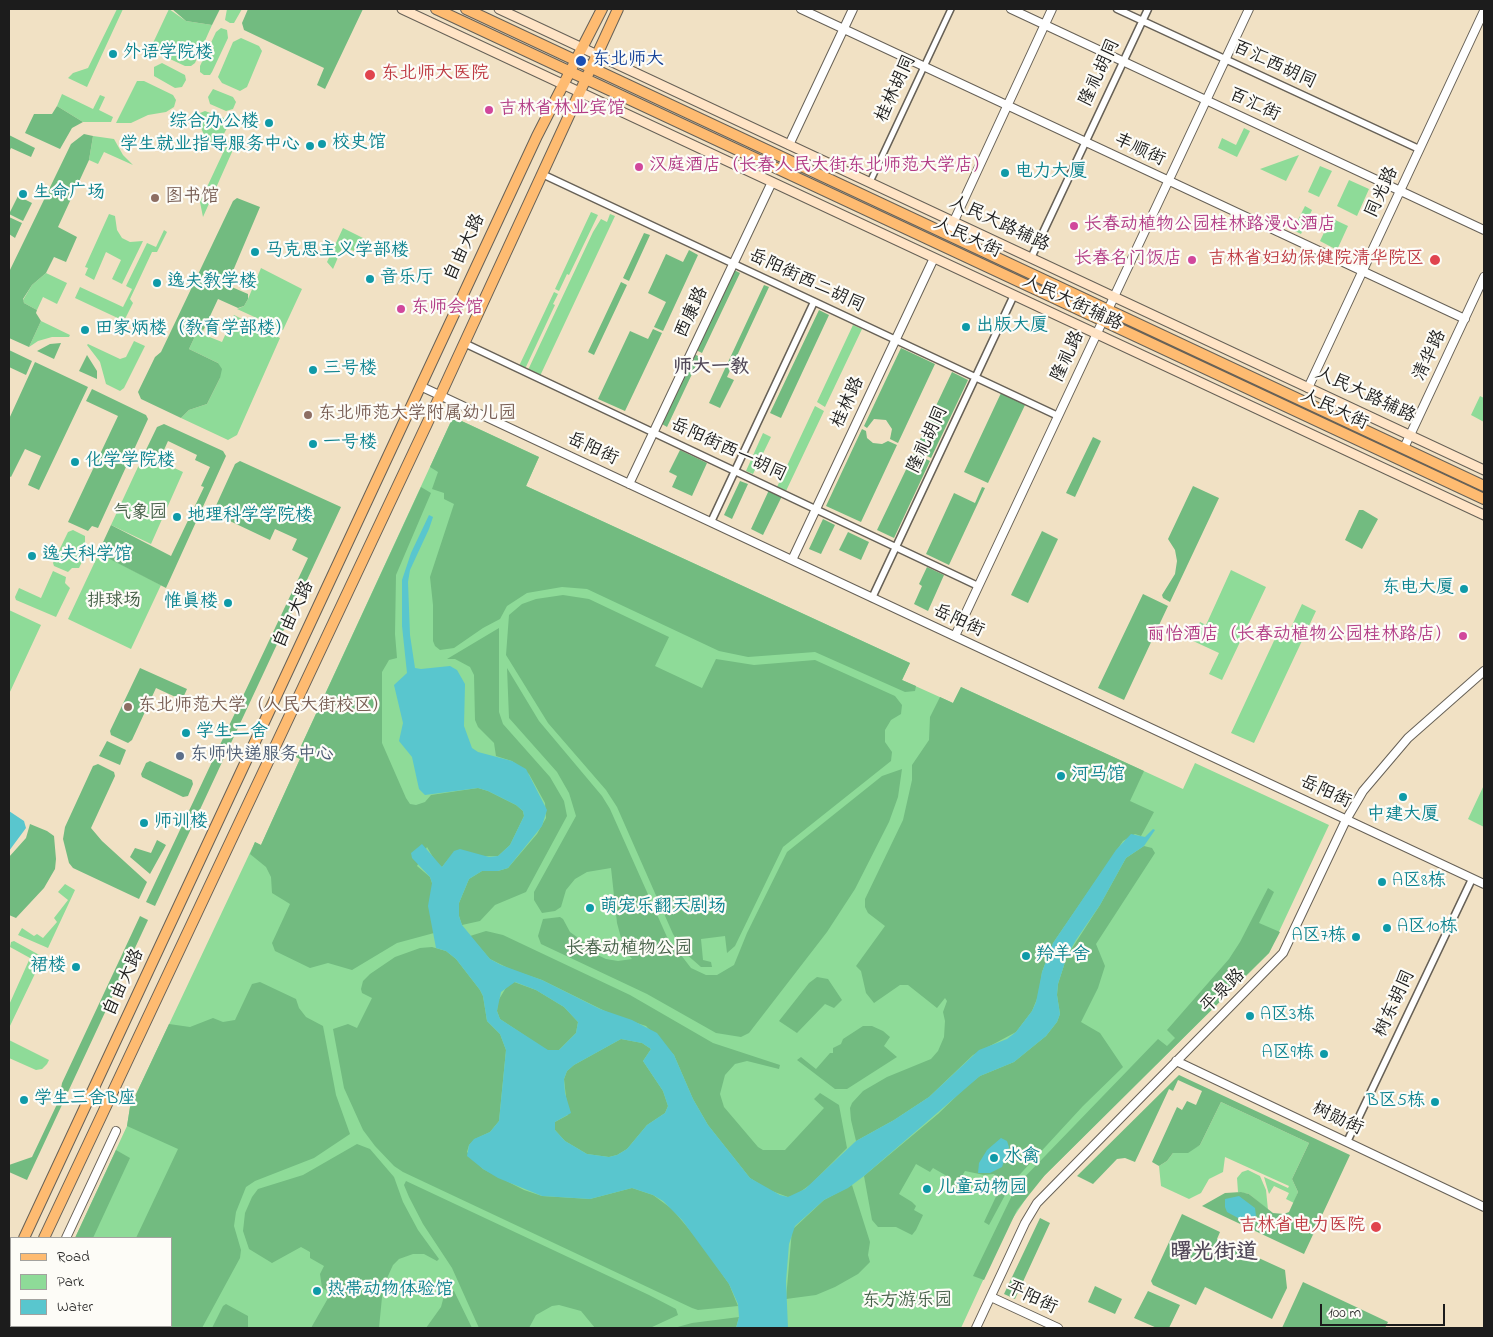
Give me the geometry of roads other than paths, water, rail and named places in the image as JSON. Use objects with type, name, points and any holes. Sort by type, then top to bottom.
[{"type":"main road","name":"人民大街辅路","points":[[402,9],[1484,515]]},
{"type":"main road","name":"人民大街","points":[[436,9],[1484,499]]},
{"type":"main road","name":"人民大街","points":[[466,9],[1484,486]]},
{"type":"main road","name":"人民大路辅路","points":[[499,9],[1484,470]]},
{"type":"main road","name":"自由大路","points":[[24,1237],[420,386],[563,84],[602,9]]},
{"type":"main road","name":"自由大路","points":[[44,1237],[440,396],[618,9]]},
{"type":"street","name":"丰顺街","points":[[801,9],[1465,319]]},
{"type":"street","points":[[789,144],[853,9]]},
{"type":"street","name":"桂林胡同","points":[[870,182],[951,9]]},
{"type":"street","name":"百汇街","points":[[1011,9],[1484,230]]},
{"type":"street","points":[[948,234],[1052,9]]},
{"type":"street","name":"百汇西胡同","points":[[1117,9],[1419,149]]},
{"type":"street","name":"隆礼胡同","points":[[1031,258],[1148,9]]},
{"type":"street","name":"隆礼路","points":[[955,636],[1249,9]]},
{"type":"street","name":"同光路","points":[[1308,388],[1484,11]]},
{"type":"street","name":"岳阳街西二胡同","points":[[542,174],[1058,416]]},
{"type":"street","name":"西康路","points":[[629,484],[772,182]]},
{"type":"street","name":"桂林路","points":[[792,560],[934,258]]},
{"type":"street","name":"清华路","points":[[1404,448],[1484,277]]},
{"type":"street","name":"隆礼胡同","points":[[872,598],[1014,295]]},
{"type":"street","points":[[711,522],[814,302]]},
{"type":"street","name":"岳阳街西一胡同","points":[[464,344],[978,586]]},
{"type":"street","name":"岳阳街","points":[[420,386],[1484,884]]},
{"type":"street","name":"平泉路","points":[[976,1328],[1025,1223],[1037,1203],[1283,953],[1346,820],[1363,791],[1391,756],[1484,672]]},
{"type":"street","name":"树东胡同","points":[[1347,1142],[1472,879]]},
{"type":"street","name":"树勋街","points":[[1176,1062],[1484,1207]]},
{"type":"street","points":[[66,1237],[116,1131]]},
{"type":"street","name":"平阳街","points":[[991,1297],[1058,1328]]},
{"type":"water","points":[[429,515],[433,517],[410,570],[408,582],[410,635],[415,668],[450,666],[457,670],[465,684],[464,726],[472,748],[478,752],[512,761],[526,769],[547,810],[542,826],[508,868],[498,871],[482,871],[469,879],[459,903],[459,916],[462,925],[490,959],[542,980],[600,1009],[632,1020],[657,1033],[674,1055],[693,1099],[708,1125],[750,1178],[780,1195],[788,1197],[805,1189],[856,1141],[894,1120],[929,1097],[979,1050],[1007,1039],[1016,1032],[1032,1011],[1036,1002],[1042,972],[1053,943],[1116,850],[1131,834],[1145,837],[1153,829],[1155,830],[1144,846],[1126,858],[1100,905],[1067,956],[1058,984],[1057,995],[1060,1014],[1057,1022],[1046,1036],[1014,1062],[980,1076],[864,1176],[848,1188],[824,1200],[795,1226],[789,1244],[786,1281],[788,1328],[736,1328],[739,1317],[738,1304],[729,1284],[682,1220],[663,1201],[653,1195],[632,1188],[590,1199],[542,1196],[498,1178],[467,1156],[469,1145],[474,1139],[490,1132],[499,1121],[506,1050],[500,1034],[487,1021],[483,996],[480,990],[456,959],[446,951],[436,948],[428,906],[432,883],[430,877],[412,858],[411,853],[422,844],[442,867],[454,851],[460,849],[489,857],[498,856],[510,845],[524,816],[523,811],[516,805],[478,788],[425,795],[419,789],[412,757],[399,741],[403,723],[394,685],[407,673],[402,626],[402,580],[411,553]],"holes":[[[515,982],[536,990],[564,1007],[578,1022],[576,1033],[559,1050],[548,1050],[500,1019],[497,1011],[501,992]],[[621,1039],[642,1043],[651,1049],[643,1061],[663,1091],[668,1106],[665,1113],[647,1125],[627,1149],[617,1155],[609,1157],[587,1154],[565,1141],[555,1130],[555,1122],[571,1113],[565,1093],[564,1079],[567,1071],[574,1065]]]},
{"type":"water","points":[[9,811],[24,821],[26,828],[9,851]]},
{"type":"water","name":"水禽","points":[[1001,1138],[1007,1141],[1009,1147],[1002,1167],[990,1173],[978,1173],[979,1163],[987,1150]]},
{"type":"water","points":[[1239,1196],[1255,1208],[1256,1216],[1254,1218],[1238,1218],[1227,1212],[1225,1199]]},
{"type":"place","name":"外语学院楼","points":[[113,54]]},
{"type":"place","name":"东北师大","points":[[581,61]]},
{"type":"place","name":"东北师大医院","points":[[370,75]]},
{"type":"place","name":"吉林省林业宾馆","points":[[489,110]]},
{"type":"place","name":"综合办公楼","points":[[269,123]]},
{"type":"place","name":"校史馆","points":[[322,144]]},
{"type":"place","name":"学生就业指导服务中心","points":[[310,146]]},
{"type":"place","name":"汉庭酒店（长春人民大街东北师范大学店）","points":[[639,167]]},
{"type":"place","name":"电力大厦","points":[[1005,173]]},
{"type":"place","name":"生命广场","points":[[23,194]]},
{"type":"place","name":"图书馆","points":[[155,198]]},
{"type":"place","name":"长春动植物公园桂林路漫心酒店","points":[[1074,226]]},
{"type":"place","name":"马克思主义学部楼","points":[[255,252]]},
{"type":"place","name":"长春名门饭店","points":[[1192,260]]},
{"type":"place","name":"吉林省妇幼保健院清华院区","points":[[1435,260]]},
{"type":"place","name":"音乐厅","points":[[370,279]]},
{"type":"place","name":"逸夫教学楼","points":[[157,283]]},
{"type":"place","name":"东师会馆","points":[[401,309]]},
{"type":"place","name":"出版大厦","points":[[966,327]]},
{"type":"place","name":"田家炳楼（教育学部楼）","points":[[85,330]]},
{"type":"place","name":"三号楼","points":[[313,370]]},
{"type":"place","name":"东北师范大学附属幼儿园","points":[[308,415]]},
{"type":"place","name":"一号楼","points":[[313,444]]},
{"type":"place","name":"化学学院楼","points":[[75,462]]},
{"type":"place","name":"地理科学学院楼","points":[[177,517]]},
{"type":"place","name":"逸夫科学馆","points":[[32,556]]},
{"type":"place","name":"东电大厦","points":[[1464,589]]},
{"type":"place","name":"惟真楼","points":[[228,603]]},
{"type":"place","name":"丽怡酒店（长春动植物公园桂林路店）","points":[[1463,636]]},
{"type":"place","name":"东北师范大学（人民大街校区）","points":[[128,707]]},
{"type":"place","name":"学生二舍","points":[[186,733]]},
{"type":"place","name":"东师快递服务中心","points":[[180,756]]},
{"type":"place","name":"河马馆","points":[[1061,776]]},
{"type":"place","name":"中建大厦","points":[[1403,797]]},
{"type":"place","name":"师训楼","points":[[144,823]]},
{"type":"place","name":"A区8栋","points":[[1382,882]]},
{"type":"place","name":"萌宠乐翻天剧场","points":[[590,908]]},
{"type":"place","name":"A区10栋","points":[[1387,928]]},
{"type":"place","name":"A区7栋","points":[[1356,937]]},
{"type":"place","name":"羚羊舍","points":[[1026,956]]},
{"type":"place","name":"裙楼","points":[[76,967]]},
{"type":"place","name":"A区3栋","points":[[1250,1016]]},
{"type":"place","name":"A区9栋","points":[[1324,1054]]},
{"type":"place","name":"学生三舍B座","points":[[24,1100]]},
{"type":"place","name":"B区5栋","points":[[1435,1102]]},
{"type":"place","name":"水禽","points":[[994,1158]]},
{"type":"place","name":"儿童动物园","points":[[927,1189]]},
{"type":"place","name":"吉林省电力医院","points":[[1376,1227]]},
{"type":"place","name":"热带动物体验馆","points":[[317,1291]]},
{"type":"district","name":"师大一教","points":[[711,369]]},
{"type":"district","name":"曙光街道","points":[[1214,1254]]},
{"type":"park label","name":"气象园","points":[[140,514]]},
{"type":"park label","name":"排球场","points":[[114,602]]},
{"type":"park label","name":"长春动植物公园","points":[[629,950]]},
{"type":"park label","name":"东方游乐园","points":[[907,1302]]}]
